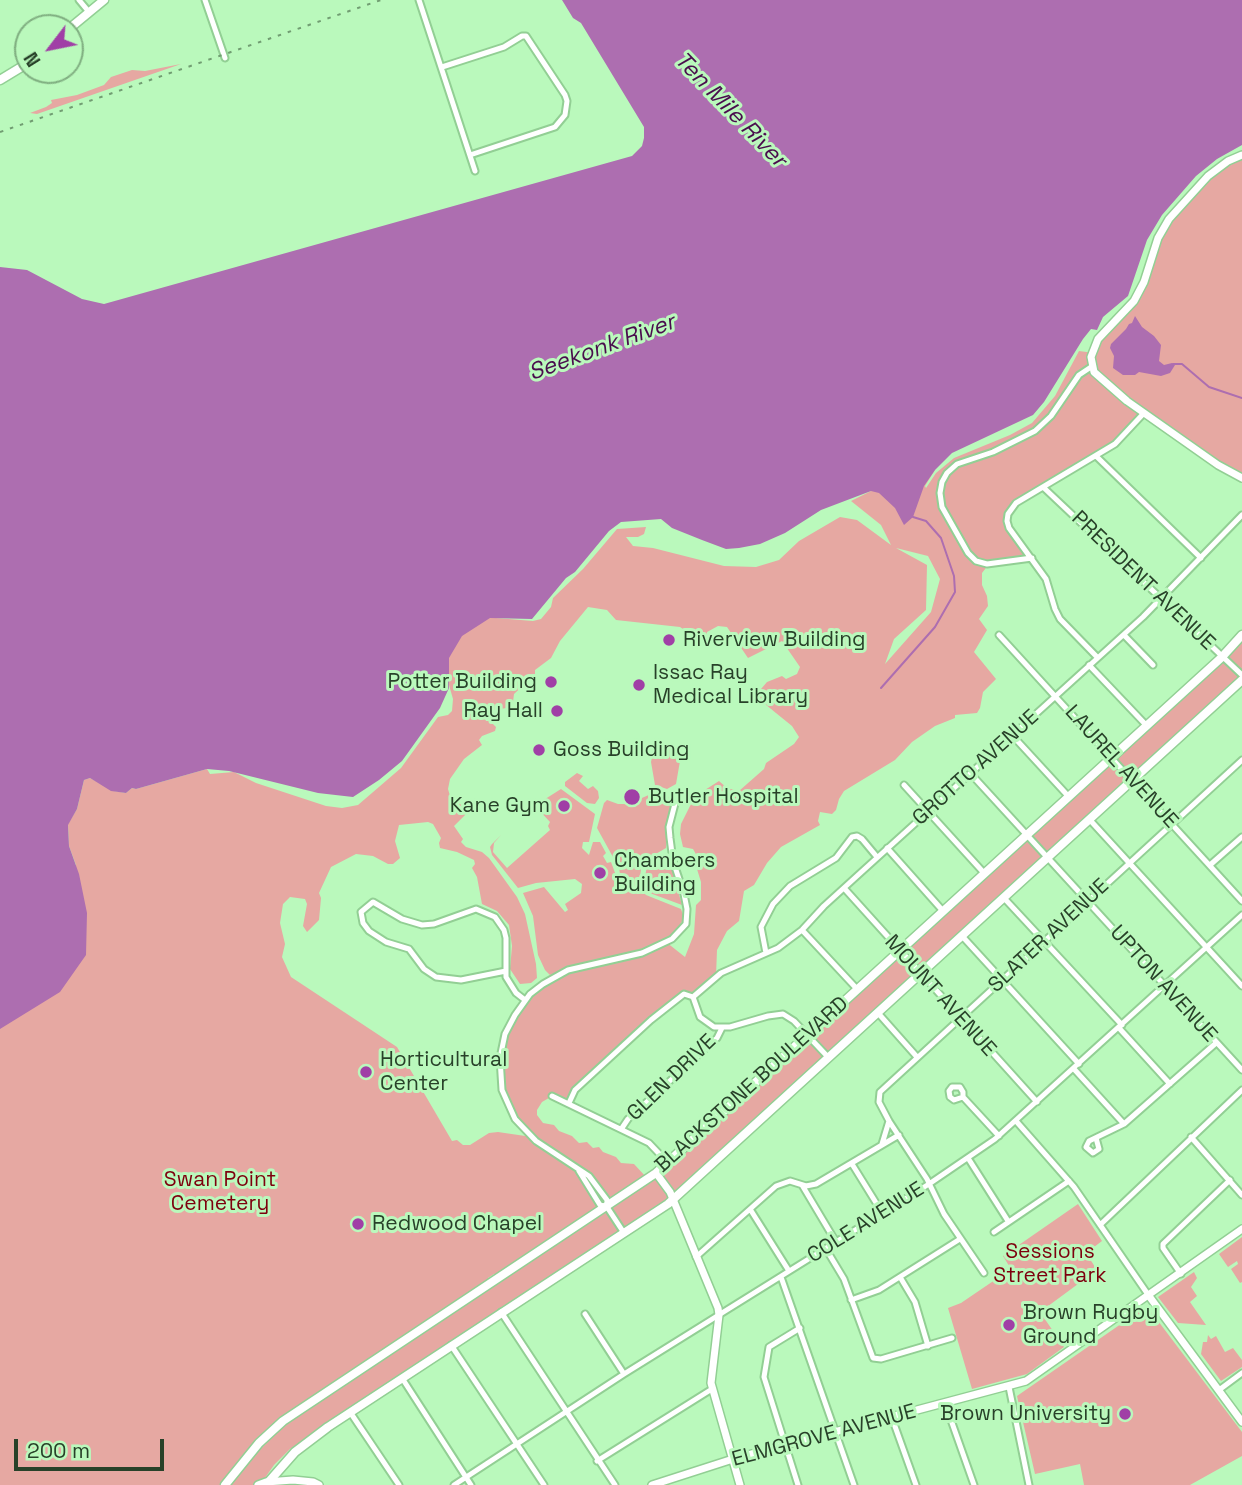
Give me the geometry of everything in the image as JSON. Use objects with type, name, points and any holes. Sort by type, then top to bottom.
[{"type":"main road","points":[[84,16],[104,0]]},
{"type":"main road","name":"BLACKSTONE BOULEVARD","points":[[225,1485],[259,1443],[283,1421],[656,1173],[1222,657],[1242,635]]},
{"type":"main road","name":"BLACKSTONE BOULEVARD","points":[[267,1483],[305,1443],[673,1199],[1242,678]]},
{"type":"street","points":[[79,0],[89,12]]},
{"type":"street","points":[[205,0],[225,58]]},
{"type":"street","points":[[419,0],[475,172]]},
{"type":"street","points":[[442,67],[503,47],[526,36],[565,94],[565,116],[555,127],[470,155]]},
{"type":"street","points":[[1242,155],[1228,161],[1208,176],[1169,219],[1158,238],[1140,291],[1131,306],[1098,339],[1092,351],[1091,367],[1104,382],[1144,412],[1218,465],[1242,478]]},
{"type":"street","points":[[1032,558],[987,564],[976,561],[968,553],[942,507],[942,482],[957,464],[993,452],[1035,430],[1051,416],[1079,375],[1091,367]]},
{"type":"street","points":[[1097,657],[1060,619],[1046,579],[1009,528],[1008,514],[1016,503],[1115,444],[1144,412]]},
{"type":"street","points":[[1096,456],[1201,558]]},
{"type":"street","name":"PRESIDENT AVENUE","points":[[1043,487],[1242,678]]},
{"type":"street","name":"GROTTO AVENUE","points":[[693,997],[721,972],[778,948],[802,930],[824,905],[1124,635],[1242,515]]},
{"type":"street","name":"LAUREL AVENUE","points":[[999,635],[1242,901]]},
{"type":"street","points":[[1124,635],[1153,665]]},
{"type":"street","points":[[1089,664],[1146,725]]},
{"type":"street","points":[[1012,735],[1069,797]]},
{"type":"street","name":"SLATER AVENUE","points":[[984,1273],[960,1240],[879,1102],[880,1092],[1242,760]]},
{"type":"street","name":"UPTON AVENUE","points":[[971,774],[1242,1070]]},
{"type":"street","points":[[904,785],[985,873]]},
{"type":"street","points":[[624,1233],[607,1207],[600,1205],[577,1167],[528,1134],[515,1119],[504,1099],[500,1071],[503,1044],[509,1026],[525,1000],[542,984],[560,973],[642,953],[672,939],[686,924],[687,909],[673,861],[669,827],[677,796]]},
{"type":"street","points":[[1089,819],[1242,986]]},
{"type":"street","points":[[766,953],[761,927],[774,904],[790,886],[836,858],[852,837],[862,839],[877,857]]},
{"type":"street","points":[[1210,865],[1242,837]]},
{"type":"street","points":[[887,848],[943,911]]},
{"type":"street","name":"MOUNT AVENUE","points":[[844,888],[1037,1102]]},
{"type":"street","points":[[1004,898],[1170,1084]]},
{"type":"street","points":[[506,971],[461,980],[436,977],[424,969],[409,949],[386,942],[369,931],[363,923],[361,912],[373,902],[402,919],[422,925],[434,924],[476,909],[485,911],[495,917],[504,930],[508,981],[525,1000]]},
{"type":"street","name":"COLE AVENUE","points":[[454,1485],[624,1374],[883,1214],[999,1136],[1242,915]]},
{"type":"street","points":[[802,930],[857,989]]},
{"type":"street","points":[[962,936],[1077,1066],[1124,1124]]},
{"type":"street","points":[[569,1103],[575,1090],[684,994],[693,997],[700,1017],[714,1027],[722,1028],[783,1014],[794,1021],[829,1058]]},
{"type":"street","points":[[878,1013],[917,1057]]},
{"type":"street","name":"GLEN DRIVE","points":[[622,1128],[628,1119],[717,1038],[722,1028]]},
{"type":"street","points":[[1096,1138],[1124,1124],[1216,1043]]},
{"type":"street","points":[[1100,1225],[1242,1090]]},
{"type":"street","points":[[552,1096],[649,1143],[667,1162]]},
{"type":"street","points":[[963,1097],[999,1136]]},
{"type":"street","points":[[882,1146],[890,1121]]},
{"type":"street","points":[[1016,1121],[1069,1181],[1242,1422]]},
{"type":"street","points":[[696,1257],[781,1183],[793,1181],[811,1186],[820,1183],[899,1135]]},
{"type":"street","points":[[1191,1137],[1242,1195]]},
{"type":"street","points":[[968,1158],[1008,1221]]},
{"type":"street","points":[[852,1164],[883,1214]]},
{"type":"street","points":[[656,1173],[673,1199],[719,1315],[712,1389],[740,1485]]},
{"type":"street","points":[[1181,1274],[1163,1244],[1230,1180]]},
{"type":"street","points":[[993,1232],[1069,1181]]},
{"type":"street","points":[[802,1185],[836,1242]]},
{"type":"street","points":[[750,1209],[789,1271]]},
{"type":"street","name":"ELMGROVE AVENUE","points":[[652,1485],[733,1459],[1031,1379],[1242,1229]]},
{"type":"street","points":[[851,1300],[874,1293],[960,1240]]},
{"type":"street","points":[[826,1249],[844,1279],[873,1358],[880,1360],[952,1338]]},
{"type":"street","points":[[781,1276],[854,1485]]},
{"type":"street","points":[[900,1277],[915,1302],[928,1346]]},
{"type":"street","points":[[501,1312],[615,1485]]},
{"type":"street","points":[[585,1314],[624,1374]]},
{"type":"street","points":[[798,1485],[765,1384],[769,1347],[800,1328]]},
{"type":"street","points":[[451,1345],[544,1485]]},
{"type":"street","points":[[1219,1390],[1242,1373]]},
{"type":"street","points":[[402,1378],[471,1485]]},
{"type":"street","points":[[1009,1387],[1029,1485]]},
{"type":"street","points":[[597,1461],[712,1389]]},
{"type":"street","points":[[946,1403],[974,1485]]},
{"type":"street","points":[[350,1412],[399,1485]]},
{"type":"street","points":[[892,1418],[916,1485]]},
{"type":"street","points":[[258,1485],[293,1480],[319,1485]]},
{"type":"green space","points":[[181,64],[37,114],[30,113],[46,107],[52,103],[51,100],[77,95],[104,85],[111,77],[132,70],[145,71]]},
{"type":"green space","name":"Swan Point Cemetery","points":[[1242,158],[1242,478],[1145,413],[1118,440],[1014,502],[1009,521],[1019,538],[1035,556],[989,564],[982,573],[982,585],[988,606],[979,619],[987,630],[974,652],[996,679],[983,692],[977,713],[955,715],[955,718],[935,726],[912,742],[895,760],[844,791],[832,814],[820,812],[820,825],[781,847],[767,863],[754,885],[744,891],[739,921],[727,931],[717,950],[716,976],[693,996],[689,991],[682,993],[579,1083],[569,1101],[554,1095],[542,1102],[537,1110],[543,1123],[554,1125],[579,1143],[587,1142],[593,1148],[599,1147],[621,1163],[634,1164],[647,1178],[497,1278],[494,1274],[488,1278],[490,1282],[272,1431],[240,1469],[284,1426],[321,1399],[611,1209],[676,1162],[1242,640],[1242,674],[665,1201],[290,1449],[260,1485],[0,1485],[0,1027],[76,865],[69,846],[68,824],[77,809],[84,780],[90,778],[114,791],[126,793],[132,788],[207,769],[210,774],[234,772],[256,783],[326,806],[342,808],[358,805],[401,768],[438,717],[448,715],[452,711],[453,699],[447,678],[448,656],[471,616],[533,621],[541,619],[551,607],[553,598],[583,569],[617,529],[646,527],[644,534],[638,537],[626,537],[633,546],[653,548],[724,566],[756,567],[779,560],[799,541],[840,517],[857,520],[891,545],[881,525],[851,501],[871,491],[935,470],[926,488],[936,473],[954,458],[1032,423],[1055,396],[1079,351],[1094,353],[1102,338],[1136,305],[1147,284],[1159,242],[1171,221],[1217,173]],"holes":[[[896,548],[928,556],[940,579],[931,612],[885,664],[894,639],[926,610],[927,565]],[[588,607],[607,610],[616,620],[680,627],[699,640],[718,626],[727,627],[748,658],[782,641],[800,667],[797,674],[767,682],[755,696],[792,726],[799,737],[794,744],[766,763],[764,769],[739,791],[727,788],[719,781],[697,795],[691,804],[681,824],[680,834],[683,847],[693,849],[697,856],[701,900],[696,905],[694,934],[685,957],[666,942],[630,955],[562,972],[521,1003],[503,1043],[502,1084],[513,1112],[532,1137],[489,1133],[470,1145],[463,1145],[457,1140],[452,1141],[397,1047],[291,977],[282,957],[285,944],[280,923],[283,904],[290,897],[305,899],[307,904],[303,926],[307,932],[319,920],[319,893],[331,867],[356,854],[373,856],[393,864],[400,858],[395,841],[399,825],[428,822],[433,824],[441,838],[440,848],[474,860],[472,868],[477,877],[482,904],[497,911],[509,925],[512,946],[510,969],[520,984],[531,983],[537,978],[525,914],[517,897],[489,858],[461,842],[463,839],[454,826],[469,811],[450,796],[448,789],[450,779],[464,759],[482,745],[479,740],[482,736],[495,731],[496,727],[486,721],[482,712],[490,708],[506,708],[513,702],[514,694],[535,674],[535,670],[551,658],[560,641]]]},
{"type":"green space","points":[[665,743],[674,746],[680,761],[676,784],[667,789],[655,785],[651,762],[654,748]]},
{"type":"green space","points":[[577,773],[583,776],[579,781],[588,789],[593,786],[598,791],[599,798],[595,804],[587,803],[565,786],[565,782]]},
{"type":"green space","points":[[561,789],[595,814],[589,842],[583,842],[582,848],[589,855],[593,842],[600,842],[606,853],[603,856],[607,863],[611,862],[618,881],[619,868],[597,828],[604,803],[607,800],[628,804],[651,794],[666,795],[671,799],[666,848],[642,862],[639,884],[646,895],[681,909],[684,918],[670,936],[646,948],[575,965],[550,975],[538,955],[533,916],[523,893],[544,887],[565,912],[568,910],[565,904],[581,893],[582,884],[575,879],[536,883],[518,888],[492,855],[490,847],[501,835],[494,843],[493,852],[507,868],[550,830],[550,822],[537,808],[531,808]]},
{"type":"green space","points":[[665,854],[669,859],[682,905],[647,892],[643,887],[647,866]]},
{"type":"green space","name":"Sessions Street Park","points":[[1078,1204],[1102,1241],[1086,1253],[1097,1270],[1040,1312],[1064,1347],[1027,1374],[972,1389],[948,1308],[961,1303],[1011,1269],[1003,1256]]},
{"type":"green space","points":[[1242,1237],[1240,1283],[1231,1269],[1238,1264],[1237,1261],[1228,1267],[1219,1254]]},
{"type":"green space","points":[[1194,1272],[1197,1278],[1191,1287],[1197,1296],[1190,1302],[1206,1325],[1178,1323],[1158,1297]]},
{"type":"green space","name":"Brown University","points":[[1144,1308],[1149,1309],[1242,1432],[1242,1456],[1190,1485],[1084,1485],[1080,1464],[1035,1474],[1017,1396]]},
{"type":"green space","points":[[1208,1335],[1211,1339],[1216,1336],[1225,1352],[1233,1348],[1242,1360],[1242,1367],[1221,1381],[1201,1354],[1203,1342],[1207,1342]]},
{"type":"water","points":[[562,0],[1242,0],[1242,145],[1217,159],[1196,176],[1162,215],[1147,240],[1128,296],[1103,317],[1097,330],[1091,329],[1083,339],[1033,415],[952,453],[924,486],[913,517],[904,525],[895,508],[879,493],[871,491],[821,510],[785,533],[760,544],[739,548],[726,549],[672,528],[661,519],[621,522],[609,531],[532,619],[490,618],[462,636],[449,658],[449,688],[440,708],[402,761],[353,797],[318,793],[229,771],[207,769],[132,788],[126,793],[111,791],[90,778],[84,780],[77,809],[68,825],[69,846],[79,874],[87,913],[86,955],[60,992],[0,1029],[0,267],[27,270],[82,299],[104,304],[632,156],[642,146],[644,127],[581,23],[573,18]]},
{"type":"water","points":[[1135,316],[1142,327],[1161,345],[1159,361],[1164,365],[1175,365],[1170,373],[1161,376],[1139,372],[1135,375],[1123,375],[1113,368],[1111,344],[1132,323]]},
{"type":"waterway","points":[[1173,364],[1182,364],[1209,387],[1242,398]]},
{"type":"waterway","points":[[881,688],[935,627],[955,592],[954,576],[941,538],[926,521],[913,517]]},
{"type":"railway","points":[[0,132],[381,0]]},
{"type":"place","name":"Riverview Building","points":[[669,640]]},
{"type":"place","name":"Potter Building","points":[[551,682]]},
{"type":"place","name":"Issac Ray Medical Library","points":[[639,685]]},
{"type":"place","name":"Ray Hall","points":[[557,711]]},
{"type":"place","name":"Goss Building","points":[[539,750]]},
{"type":"place","name":"Butler Hospital","points":[[632,797]]},
{"type":"place","name":"Kane Gym","points":[[564,806]]},
{"type":"place","name":"Chambers Building","points":[[600,873]]},
{"type":"place","name":"Horticultural Center","points":[[366,1072]]},
{"type":"place","name":"Redwood Chapel","points":[[358,1224]]},
{"type":"place","name":"Brown Rugby Ground","points":[[1009,1325]]},
{"type":"place","name":"Brown University","points":[[1125,1414]]},
{"type":"water label","name":"Ten Mile River","points":[[730,110]]},
{"type":"water label","name":"Seekonk River","points":[[602,348]]}]
